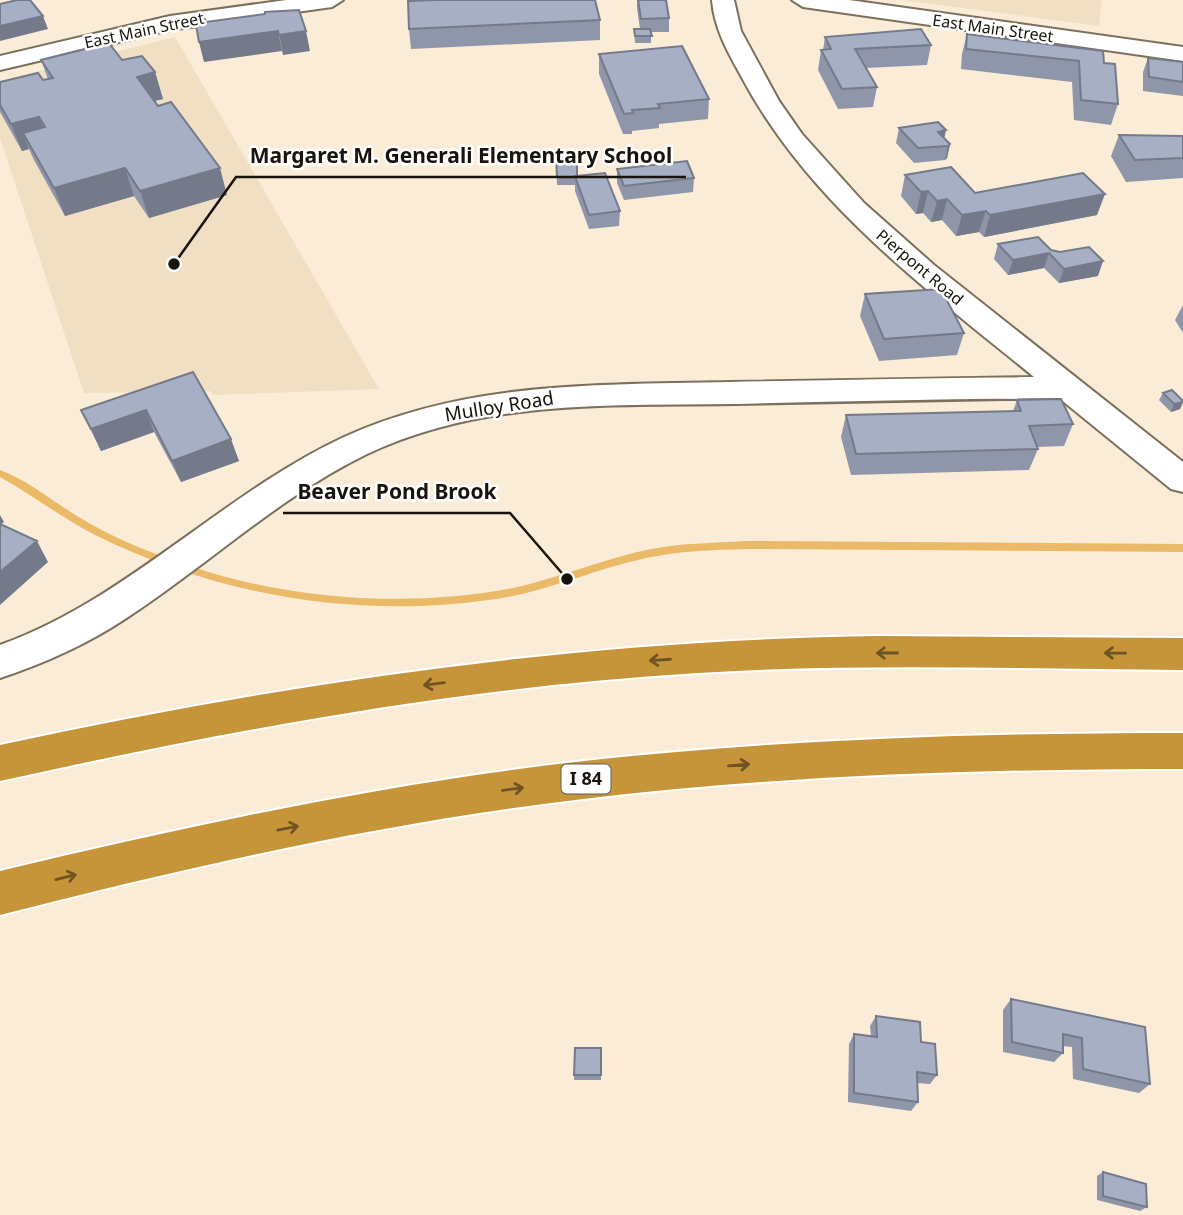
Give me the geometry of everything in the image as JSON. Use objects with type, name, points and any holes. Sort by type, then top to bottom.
[{"type":"highway","points":[[0,763],[161,728],[294,704],[491,676],[602,664],[806,654],[1183,654]]},
{"type":"highway","name":"I 84","points":[[0,893],[281,829],[425,803],[581,780],[867,756],[1183,751]]},
{"type":"street","name":"East Main Street","points":[[0,63],[170,23],[332,0]]},
{"type":"street","name":"Pierpont Road","points":[[723,0],[727,23],[756,85],[782,126],[821,174],[900,253],[1183,480]]},
{"type":"street","name":"East Main Street","points":[[803,0],[1183,54]]},
{"type":"street","name":"Mulloy Road","points":[[0,662],[78,630],[158,579],[284,485],[384,433],[435,416],[487,404],[537,397],[1066,387]]},
{"type":"shaded area","points":[[902,0],[1102,0],[1099,26]]},
{"type":"shaded area","points":[[175,37],[379,389],[213,395],[210,391],[84,393],[0,138],[0,81]]},
{"type":"building","points":[[30,0],[43,16],[0,26],[0,4]]},
{"type":"building","points":[[595,0],[600,20],[409,29],[408,1]]},
{"type":"building","points":[[638,0],[666,0],[669,18],[641,19]]},
{"type":"building","points":[[299,10],[306,31],[279,35],[278,31],[199,42],[195,20],[205,19],[206,22],[265,12]]},
{"type":"building","points":[[634,29],[650,29],[652,36],[635,36]]},
{"type":"building","points":[[921,29],[931,45],[855,49],[877,87],[842,89],[821,50],[831,49],[825,37]]},
{"type":"building","points":[[967,34],[1103,51],[1104,63],[1115,64],[1118,104],[1081,100],[1079,61],[966,49]]},
{"type":"building","points":[[109,43],[122,60],[142,56],[155,72],[137,77],[158,106],[171,102],[220,168],[140,191],[125,168],[54,188],[23,133],[45,127],[39,117],[11,124],[0,105],[0,82],[38,73],[43,80],[53,78],[41,60]]},
{"type":"building","points":[[682,46],[709,99],[658,104],[660,108],[632,110],[633,113],[624,114],[599,54]]},
{"type":"building","points":[[1148,58],[1183,62],[1183,82],[1149,77]]},
{"type":"building","points":[[938,122],[946,130],[938,132],[950,144],[948,146],[918,148],[899,128]]},
{"type":"building","points":[[1119,135],[1183,136],[1183,158],[1135,160]]},
{"type":"building","points":[[556,158],[577,158],[577,176],[557,177]]},
{"type":"building","points":[[687,161],[694,178],[624,186],[617,169]]},
{"type":"building","points":[[951,167],[975,193],[1083,173],[1105,194],[990,215],[986,211],[962,215],[947,199],[937,201],[928,191],[921,192],[905,175]]},
{"type":"building","points":[[605,173],[620,211],[589,215],[575,176]]},
{"type":"building","points":[[1038,237],[1051,250],[1060,252],[1089,247],[1103,261],[1064,269],[1049,253],[1013,260],[998,244]]},
{"type":"building","points":[[941,289],[964,333],[884,339],[865,294]]},
{"type":"building","points":[[193,372],[231,439],[172,461],[146,410],[91,429],[81,410]]},
{"type":"building","points":[[1172,390],[1183,402],[1174,404],[1163,393]]},
{"type":"building","points":[[1061,399],[1073,424],[1029,426],[1038,449],[856,454],[846,415],[1021,411],[1017,400]]},
{"type":"building","points":[[0,524],[37,541],[0,572]]},
{"type":"building","points":[[1011,999],[1145,1027],[1150,1084],[1083,1069],[1082,1038],[1063,1034],[1063,1053],[1012,1042]]},
{"type":"building","points":[[876,1016],[920,1022],[921,1042],[935,1044],[937,1075],[917,1072],[918,1102],[854,1093],[854,1034],[877,1037]]},
{"type":"building","points":[[575,1048],[601,1048],[601,1075],[574,1075]]},
{"type":"building","points":[[1103,1172],[1146,1184],[1147,1207],[1103,1196]]},
{"type":"waterway","points":[[0,473],[87,526],[146,554],[193,571],[242,584],[341,600],[392,602],[492,595],[545,584],[644,554],[702,547],[1183,548]]},
{"type":"place","name":"Margaret M. Generali Elementary School","points":[[174,264]]},
{"type":"place","name":"Beaver Pond Brook","points":[[567,579]]}]
